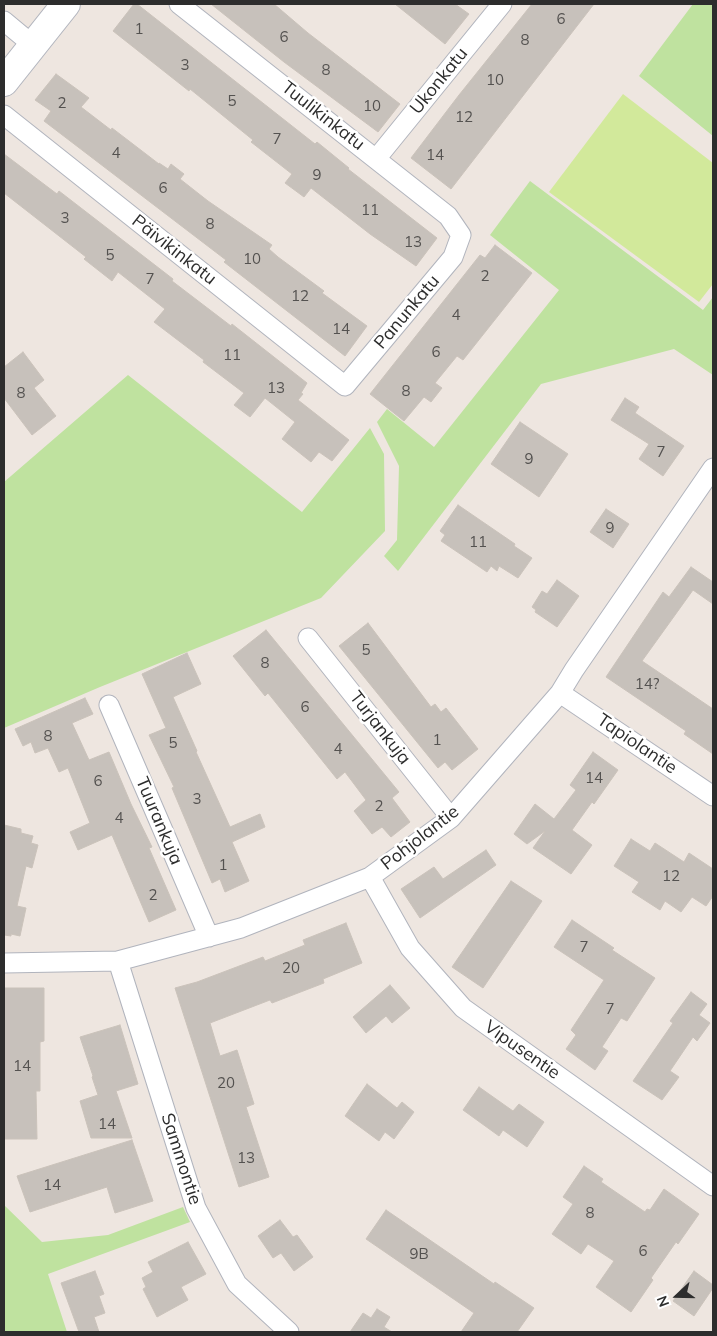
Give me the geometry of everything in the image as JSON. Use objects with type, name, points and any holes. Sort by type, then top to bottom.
[{"type":"street","points":[[4,82],[66,4]]},
{"type":"street","name":"Tuulikinkatu","points":[[179,4],[448,216],[461,235]]},
{"type":"street","name":"Ukonkatu","points":[[376,158],[496,6]]},
{"type":"street","points":[[4,21],[34,46]]},
{"type":"street","name":"Päivikinkatu","points":[[4,115],[345,386]]},
{"type":"street","name":"Panunkatu","points":[[345,386],[453,257],[461,235]]},
{"type":"street","name":"Pohjolantie","points":[[4,963],[118,961],[241,928],[370,877],[451,818],[560,693],[713,468]]},
{"type":"street","name":"Turjankuja","points":[[308,638],[451,818]]},
{"type":"street","name":"Tapiolantie","points":[[560,693],[713,796]]},
{"type":"street","name":"Tuurankuja","points":[[109,705],[209,937]]},
{"type":"street","name":"Vipusentie","points":[[370,877],[410,948],[463,1008],[713,1186]]},
{"type":"street","name":"Sammontie","points":[[118,961],[196,1208],[237,1284],[289,1332]]},
{"type":"green space","points":[[693,4],[713,4],[713,136],[639,76]]},
{"type":"green space","points":[[623,94],[713,163],[713,284],[699,302],[549,192]]},
{"type":"green space","points":[[530,181],[703,310],[713,297],[713,375],[674,349],[541,384],[398,571],[384,556],[397,540],[399,466],[377,422],[387,409],[434,447],[559,290],[490,235]]},
{"type":"green space","points":[[128,375],[302,512],[370,428],[384,454],[385,531],[321,598],[100,687],[4,728],[4,482]]},
{"type":"green space","points":[[4,1205],[42,1242],[108,1235],[183,1207],[190,1222],[48,1274],[67,1332],[4,1332]]},
{"type":"building","points":[[134,4],[137,4],[315,144],[317,142],[348,169],[437,238],[416,266],[370,234],[311,188],[304,197],[285,183],[292,174],[251,142],[253,140],[190,89],[189,91],[113,31]]},
{"type":"building","points":[[211,4],[274,4],[308,33],[400,104],[378,132],[284,62]]},
{"type":"building","points":[[395,4],[455,4],[469,14],[445,44]]},
{"type":"building","points":[[532,4],[594,4],[451,189],[411,158]]},
{"type":"building","points":[[56,74],[89,98],[81,107],[159,164],[168,169],[171,164],[184,174],[180,179],[208,201],[272,245],[269,249],[278,257],[367,326],[345,356],[224,262],[226,260],[44,121],[51,111],[35,100]]},
{"type":"building","points":[[4,154],[57,194],[59,191],[173,279],[172,281],[231,326],[232,324],[307,383],[301,393],[303,394],[298,400],[349,440],[332,461],[319,452],[311,462],[282,439],[295,422],[265,398],[250,417],[234,405],[244,393],[154,322],[165,309],[118,272],[112,281],[84,259],[86,257],[4,193]]},
{"type":"building","points":[[495,245],[532,273],[463,360],[457,356],[435,383],[442,388],[431,402],[424,397],[404,421],[370,394],[480,255],[485,258]]},
{"type":"building","points":[[23,352],[44,380],[34,388],[56,416],[32,435],[4,398],[4,367]]},
{"type":"building","points":[[625,398],[639,407],[635,413],[684,446],[663,476],[639,459],[649,444],[611,420]]},
{"type":"building","points":[[520,422],[568,454],[539,497],[491,464]]},
{"type":"building","points":[[458,505],[532,558],[518,578],[499,566],[497,571],[491,566],[487,572],[441,541],[445,535],[440,531]]},
{"type":"building","points":[[606,509],[629,524],[613,548],[590,532]]},
{"type":"building","points":[[691,567],[713,582],[713,604],[693,590],[642,661],[713,709],[713,754],[684,734],[686,731],[606,677],[663,592],[669,597]]},
{"type":"building","points":[[557,580],[579,596],[557,627],[535,612],[536,610],[532,607],[542,591],[547,594]]},
{"type":"building","points":[[368,623],[431,707],[435,704],[441,712],[446,708],[478,749],[452,770],[445,762],[438,768],[339,646]]},
{"type":"building","points":[[266,630],[399,792],[392,798],[410,822],[391,837],[382,827],[372,834],[354,811],[366,800],[345,772],[337,779],[268,693],[265,696],[233,656]]},
{"type":"building","points":[[187,653],[201,684],[173,697],[196,752],[230,827],[260,814],[265,827],[232,842],[249,881],[225,892],[220,879],[212,883],[172,788],[174,787],[149,735],[166,728],[142,674]]},
{"type":"building","points":[[85,698],[93,714],[72,723],[89,760],[109,752],[152,847],[149,848],[176,910],[149,922],[112,835],[78,850],[70,832],[90,823],[68,768],[59,772],[48,748],[35,753],[31,742],[23,746],[15,729]]},
{"type":"building","points":[[593,752],[618,770],[594,804],[592,802],[572,830],[592,845],[571,874],[533,848],[545,831],[527,844],[514,834],[535,804],[554,819],[576,790],[570,785]]},
{"type":"building","points":[[4,825],[21,829],[21,833],[33,836],[31,843],[38,845],[32,868],[26,866],[17,906],[26,908],[20,936],[4,935]]},
{"type":"building","points":[[631,839],[650,851],[655,843],[684,862],[689,853],[713,869],[713,896],[706,906],[692,897],[681,912],[665,901],[660,910],[632,892],[639,882],[614,866]]},
{"type":"building","points":[[486,850],[496,865],[420,918],[401,889],[434,867],[443,879]]},
{"type":"building","points":[[511,881],[542,901],[483,988],[452,967]]},
{"type":"building","points":[[572,920],[614,948],[612,950],[655,978],[627,1021],[621,1018],[602,1047],[608,1051],[595,1070],[566,1049],[576,1035],[571,1030],[604,980],[554,947]]},
{"type":"building","points":[[346,923],[362,963],[323,979],[324,983],[272,1003],[270,1000],[210,1023],[220,1056],[237,1050],[254,1104],[246,1107],[269,1177],[239,1187],[175,988],[197,982],[263,957],[265,961],[305,945],[303,940]]},
{"type":"building","points":[[390,985],[410,1008],[392,1023],[386,1016],[366,1033],[353,1017]]},
{"type":"building","points":[[4,988],[44,988],[44,1041],[40,1042],[40,1091],[36,1091],[37,1139],[4,1139]]},
{"type":"building","points":[[691,992],[707,1004],[699,1015],[710,1023],[697,1041],[693,1037],[670,1071],[679,1077],[662,1100],[633,1081],[673,1023],[670,1021]]},
{"type":"building","points":[[120,1025],[138,1084],[116,1091],[132,1138],[91,1138],[80,1101],[98,1095],[80,1037]]},
{"type":"building","points":[[367,1084],[397,1108],[402,1102],[414,1112],[394,1139],[385,1132],[379,1141],[345,1116]]},
{"type":"building","points":[[479,1087],[513,1111],[519,1104],[544,1122],[527,1147],[503,1130],[499,1136],[463,1110]]},
{"type":"building","points":[[132,1140],[153,1201],[115,1213],[107,1187],[30,1212],[17,1176]]},
{"type":"building","points":[[584,1166],[603,1179],[601,1182],[645,1212],[647,1209],[650,1210],[664,1189],[699,1214],[678,1244],[676,1242],[651,1278],[653,1280],[631,1312],[596,1287],[614,1261],[588,1244],[581,1254],[552,1234],[573,1204],[563,1197]]},
{"type":"building","points":[[386,1210],[494,1284],[495,1282],[534,1308],[517,1332],[461,1332],[474,1313],[366,1239]]},
{"type":"building","points":[[280,1220],[293,1237],[297,1235],[313,1257],[294,1271],[281,1253],[273,1258],[258,1236]]},
{"type":"building","points":[[188,1242],[206,1274],[181,1287],[188,1300],[157,1317],[143,1289],[146,1287],[142,1278],[153,1272],[148,1262]]},
{"type":"building","points":[[95,1271],[104,1294],[99,1296],[105,1313],[94,1317],[99,1332],[79,1332],[61,1283]]},
{"type":"building","points":[[694,1271],[713,1285],[713,1288],[694,1316],[673,1301]]},
{"type":"building","points":[[377,1309],[390,1317],[384,1327],[392,1332],[350,1332],[363,1313],[371,1318]]}]
